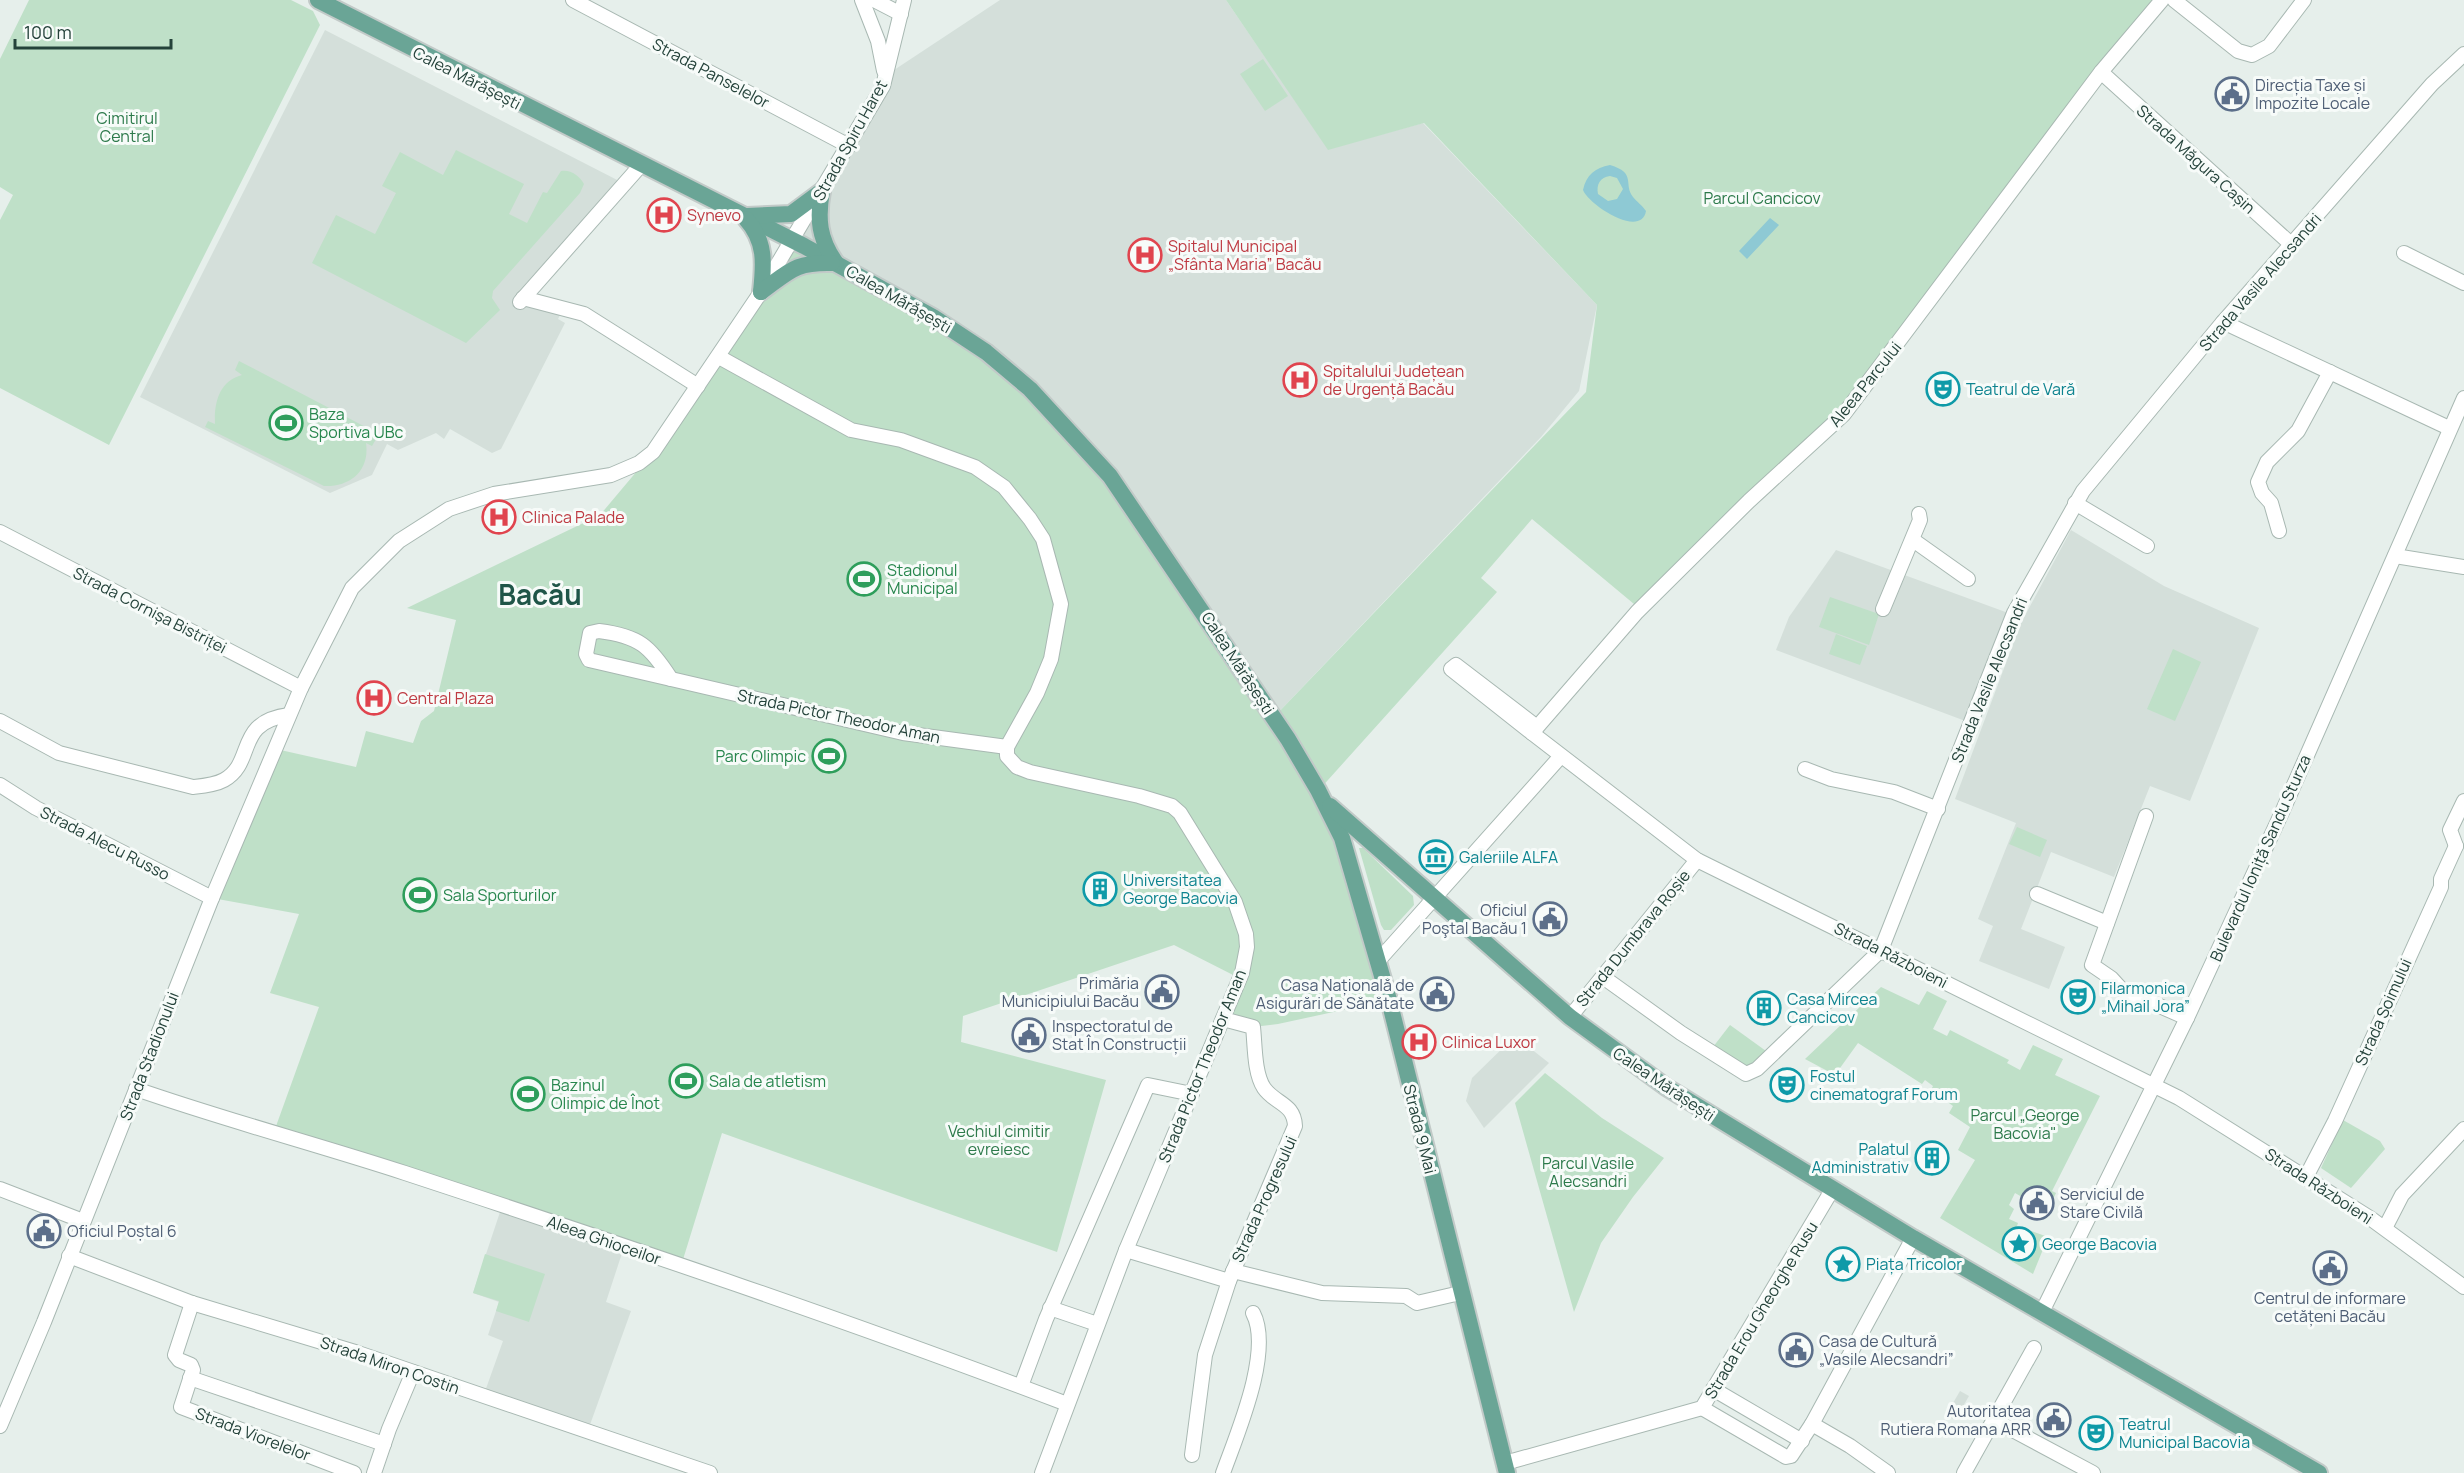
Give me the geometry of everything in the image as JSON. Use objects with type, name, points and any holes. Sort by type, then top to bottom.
[{"type":"main road","name":"Calea Mărășești","points":[[318,0],[836,263],[970,341],[1023,383],[1083,443],[1110,476],[1157,542],[1322,796],[1570,1017],[1682,1098],[1832,1190],[2319,1473]]},
{"type":"main road","points":[[743,216],[791,214],[822,191]]},
{"type":"main road","points":[[822,191],[819,227],[828,252],[836,263]]},
{"type":"main road","points":[[743,216],[759,235],[763,250],[761,292]]},
{"type":"main road","points":[[761,292],[796,266],[807,263],[836,263]]},
{"type":"main road","name":"Strada 9 Mai","points":[[1322,796],[1349,860],[1377,961],[1506,1468]]},
{"type":"street","name":"Strada Panselelor","points":[[573,0],[849,146]]},
{"type":"street","points":[[862,0],[878,41],[885,76]]},
{"type":"street","points":[[874,0],[902,7]]},
{"type":"street","name":"Aleea Parcului","points":[[1534,730],[1637,612],[1749,501],[1844,414],[2101,72],[2162,0]]},
{"type":"street","points":[[2174,0],[2238,51],[2252,55],[2269,46],[2304,0]]},
{"type":"street","name":"Strada Spiru Haret","points":[[698,386],[793,241],[883,86],[902,7]]},
{"type":"street","name":"Strada Vasile Alecsandri","points":[[1603,977],[1681,1033],[1746,1074],[1757,1069],[1881,950],[2014,613],[2075,503],[2223,322],[2432,84],[2464,54]]},
{"type":"street","name":"Strada Măgura Cașin","points":[[2101,72],[2292,244]]},
{"type":"street","points":[[641,165],[521,300],[584,314],[698,386]]},
{"type":"street","points":[[2404,253],[2464,283]]},
{"type":"street","points":[[2223,322],[2450,428]]},
{"type":"street","points":[[719,357],[851,430],[901,440],[975,467],[1004,487],[1030,519],[1043,539],[1061,604],[1051,659],[1037,693],[1007,747]]},
{"type":"street","points":[[2279,531],[2271,503],[2262,493],[2258,482],[2267,462],[2298,431],[2330,372]]},
{"type":"street","name":"Strada Stadionului","points":[[0,1426],[212,898],[301,688],[352,588],[399,541],[425,522],[475,498],[626,471],[653,452],[698,386]]},
{"type":"street","name":"Bulevardul Ioniță Sandu Sturza","points":[[2042,1312],[2156,1087],[2464,398]]},
{"type":"street","points":[[2075,503],[2147,546]]},
{"type":"street","points":[[1883,609],[1920,520],[1919,514]]},
{"type":"street","name":"Strada Cornișa Bistriței","points":[[0,532],[301,688]]},
{"type":"street","points":[[1912,540],[1968,579]]},
{"type":"street","points":[[2395,556],[2464,567]]},
{"type":"street","name":"Strada Pictor Theodor Aman","points":[[671,679],[654,652],[642,643],[616,633],[599,631],[590,633],[586,654],[589,660],[903,733],[1007,747],[1007,756],[1017,766],[1030,772],[1172,806],[1185,819],[1235,902],[1246,934],[1245,960],[1223,1019],[1126,1250],[1042,1473]]},
{"type":"street","points":[[1377,961],[1436,899],[1561,756],[1534,730],[1456,665],[1451,669],[1534,730]]},
{"type":"street","points":[[0,721],[59,753],[193,787],[209,785],[226,779],[238,764],[251,735],[263,721],[289,715]]},
{"type":"street","name":"Strada Războieni","points":[[1561,756],[1697,860],[2193,1106],[2385,1228],[2464,1287]]},
{"type":"street","points":[[1805,769],[1831,779],[1894,792],[1938,809]]},
{"type":"street","name":"Strada Alecu Russo","points":[[0,785],[36,808],[212,898]]},
{"type":"street","name":"Strada Șoimului","points":[[2306,1177],[2335,1121],[2440,887],[2441,879],[2460,846],[2450,830],[2464,801]]},
{"type":"street","points":[[2146,816],[2092,965],[2111,978],[2121,989],[2187,1018]]},
{"type":"street","name":"Strada Dumbrava Roșie","points":[[1570,1017],[1697,860]]},
{"type":"street","points":[[2037,894],[2107,923]]},
{"type":"street","name":"Strada Progresului","points":[[1192,1455],[1205,1355],[1231,1276],[1295,1126],[1292,1111],[1264,1088],[1253,1027],[1223,1019]]},
{"type":"street","points":[[1021,1386],[1050,1308],[1148,1085],[1191,1094]]},
{"type":"street","name":"Aleea Ghioceilor","points":[[136,1089],[211,1115],[422,1179],[671,1263],[1067,1404]]},
{"type":"street","points":[[2385,1228],[2402,1196],[2464,1129]]},
{"type":"street","points":[[0,1189],[83,1221]]},
{"type":"street","name":"Strada Erou Gheorghe Rusu","points":[[1506,1468],[1702,1408],[1832,1190]]},
{"type":"street","points":[[1702,1408],[1786,1457],[1791,1456],[1812,1424],[1913,1238]]},
{"type":"street","name":"Strada Progresului","points":[[1126,1250],[1231,1276],[1322,1293],[1406,1296],[1418,1303],[1460,1293]]},
{"type":"street","name":"Strada Miron Costin","points":[[69,1256],[192,1303],[413,1372],[710,1473]]},
{"type":"street","points":[[190,1378],[191,1365],[179,1360],[175,1355],[192,1303]]},
{"type":"street","points":[[1050,1308],[1097,1324]]},
{"type":"street","points":[[1223,1473],[1252,1389],[1260,1337],[1259,1325],[1253,1313]]},
{"type":"street","points":[[1964,1473],[1994,1420],[2023,1361],[2034,1348]]},
{"type":"street","points":[[374,1473],[413,1372]]},
{"type":"street","name":"Strada Viorelelor","points":[[354,1473],[181,1407],[190,1378],[384,1444]]},
{"type":"street","points":[[1713,1389],[1802,1441]]},
{"type":"street","points":[[1994,1420],[2093,1473]]},
{"type":"street","points":[[1812,1424],[1850,1446],[1888,1473]]},
{"type":"shaded area","name":"Spitalului Județean de Urgență Bacău","points":[[1000,0],[1226,0],[1328,149],[1423,123],[1597,305],[1579,391],[1541,437],[1274,717],[793,241],[885,76]]},
{"type":"shaded area","points":[[325,30],[625,184],[520,301],[561,313],[558,319],[565,323],[501,449],[492,453],[450,429],[444,439],[436,433],[398,450],[387,444],[372,475],[330,493],[140,397]]},
{"type":"shaded area","points":[[2071,530],[2164,586],[2259,628],[2190,801],[2150,786],[2114,877],[2051,852],[2021,929],[2065,947],[2049,989],[1979,961],[1993,926],[1978,919],[2016,823],[1955,799],[2021,623]]},
{"type":"shaded area","points":[[1836,550],[2011,614],[1968,722],[1776,650],[1789,617]]},
{"type":"shaded area","points":[[1515,1036],[1549,1063],[1484,1128],[1466,1101],[1472,1078]]},
{"type":"shaded area","points":[[502,1206],[624,1247],[606,1302],[631,1311],[587,1433],[483,1397],[503,1341],[488,1335],[499,1302],[473,1293]]},
{"type":"shaded area","points":[[1960,1391],[1969,1396],[1955,1420],[1946,1415]]},
{"type":"green space","name":"Cimitirul Central","points":[[29,0],[291,0],[313,11],[320,25],[109,445],[0,388],[0,220],[13,195],[0,187],[0,59]]},
{"type":"green space","name":"Parc Olimpic","points":[[1226,0],[2157,0],[1844,414],[1640,609],[1532,519],[1481,578],[1497,592],[1319,790],[1389,1000],[1278,1024],[1253,1027],[1223,1019],[1239,978],[1174,945],[963,1016],[961,1042],[1106,1080],[1057,1252],[722,1133],[681,1266],[275,1129],[319,1007],[270,993],[299,914],[212,898],[276,749],[356,767],[366,731],[413,743],[421,721],[434,711],[456,620],[407,608],[600,515],[653,452],[793,241],[933,317],[1083,443],[1274,717],[1586,392],[1597,305],[1424,123],[1328,150]]},
{"type":"green space","points":[[1263,59],[1288,96],[1265,111],[1240,74]]},
{"type":"green space","points":[[456,150],[524,184],[509,214],[527,223],[543,192],[547,193],[561,171],[574,174],[584,184],[580,193],[493,291],[492,298],[500,310],[466,343],[312,263],[336,215],[375,234],[396,193],[382,186],[400,152],[443,175]]},
{"type":"green space","name":"Baza Sportiva UBc","points":[[239,361],[379,434],[372,446],[366,443],[365,462],[356,475],[342,484],[324,486],[205,427],[208,421],[215,424],[217,401],[223,388],[228,382],[242,375],[235,370]]},
{"type":"green space","points":[[1830,597],[1879,614],[1869,645],[1819,627]]},
{"type":"green space","points":[[1836,634],[1867,646],[1860,665],[1829,654]]},
{"type":"green space","points":[[2173,649],[2201,662],[2175,721],[2147,709]]},
{"type":"green space","points":[[2017,827],[2047,840],[2040,857],[2009,844]]},
{"type":"green space","points":[[1359,848],[1363,848],[1413,896],[1414,905],[1391,930],[1384,930],[1381,925]]},
{"type":"green space","name":"Parcul „George Bacovia\"","points":[[1881,987],[1919,1005],[1927,991],[1947,1001],[1933,1029],[1947,1036],[1950,1030],[2009,1060],[2007,1063],[2020,1070],[2033,1045],[2063,1059],[2055,1075],[2100,1096],[2052,1191],[2056,1193],[2053,1199],[2036,1191],[2033,1195],[2025,1191],[2022,1197],[2015,1193],[2009,1205],[2014,1209],[2009,1219],[2018,1223],[2017,1226],[2048,1237],[2033,1274],[1940,1218],[1975,1160],[1958,1150],[1970,1127],[1949,1113],[1953,1106],[1931,1090],[1933,1086],[1925,1080],[1922,1084],[1858,1043],[1835,1075],[1805,1059]]},
{"type":"green space","points":[[1730,1025],[1766,1051],[1746,1070],[1713,1047]]},
{"type":"green space","name":"Parcul Vasile Alecsandri","points":[[1545,1073],[1602,1118],[1664,1158],[1601,1243],[1574,1312],[1515,1103]]},
{"type":"green space","points":[[2343,1120],[2380,1141],[2385,1149],[2351,1188],[2321,1168]]},
{"type":"green space","points":[[485,1254],[545,1274],[529,1322],[496,1311],[499,1301],[473,1293]]},
{"type":"water","points":[[1605,166],[1618,168],[1627,175],[1630,192],[1646,211],[1642,219],[1635,222],[1615,217],[1604,211],[1587,196],[1583,190],[1586,180],[1596,170]],"holes":[[[1610,176],[1617,178],[1623,189],[1617,199],[1608,201],[1598,194],[1598,185],[1601,180]]]},
{"type":"water","points":[[1770,218],[1779,225],[1747,259],[1739,251]]},
{"type":"place","name":"Direcția Taxe și Impozite Locale","points":[[2232,94]]},
{"type":"place","name":"Synevo","points":[[664,215]]},
{"type":"place","name":"Spitalul Municipal „Sfânta Maria” Bacău","points":[[1145,255]]},
{"type":"place","name":"Spitalului Județean de Urgență Bacău","points":[[1300,380]]},
{"type":"place","name":"Teatrul de Vară","points":[[1943,389]]},
{"type":"place","name":"Baza Sportiva UBc","points":[[286,423]]},
{"type":"place","name":"Clinica Palade","points":[[499,517]]},
{"type":"place","name":"Stadionul Municipal","points":[[864,579]]},
{"type":"place","name":"Central Plaza","points":[[374,698]]},
{"type":"place","name":"Parc Olimpic","points":[[829,756]]},
{"type":"place","name":"Galeriile ALFA","points":[[1436,857]]},
{"type":"place","name":"Universitatea George Bacovia","points":[[1100,889]]},
{"type":"place","name":"Sala Sporturilor","points":[[420,895]]},
{"type":"place","name":"Oficiul Poştal Bacău 1","points":[[1550,919]]},
{"type":"place","name":"Primăria Municipiului Bacău","points":[[1162,992]]},
{"type":"place","name":"Casa Națională de Asigurări de Sănătate","points":[[1437,994]]},
{"type":"place","name":"Filarmonica „Mihail Jora”","points":[[2078,997]]},
{"type":"place","name":"Casa Mircea Cancicov","points":[[1764,1008]]},
{"type":"place","name":"Inspectoratul de Stat În Construcții","points":[[1029,1035]]},
{"type":"place","name":"Clinica Luxor","points":[[1419,1042]]},
{"type":"place","name":"Sala de atletism","points":[[686,1081]]},
{"type":"place","name":"Fostul cinematograf Forum","points":[[1787,1085]]},
{"type":"place","name":"Bazinul Olimpic de Înot","points":[[528,1094]]},
{"type":"place","name":"Palatul Administrativ","points":[[1932,1158]]},
{"type":"place","name":"Serviciul de Stare Civilă","points":[[2037,1203]]},
{"type":"place","name":"Oficiul Poștal 6","points":[[44,1231]]},
{"type":"place","name":"George Bacovia","points":[[2019,1244]]},
{"type":"place","name":"Piața Tricolor","points":[[1843,1264]]},
{"type":"place","name":"Centrul de informare cetățeni Bacău","points":[[2330,1268]]},
{"type":"place","name":"Casa de Cultură „Vasile Alecsandri”","points":[[1796,1350]]},
{"type":"place","name":"Autoritatea Rutiera Romana ARR","points":[[2054,1420]]},
{"type":"place","name":"Teatrul Municipal Bacovia","points":[[2096,1433]]},
{"type":"district","name":"Bacău","points":[[540,595]]},
{"type":"park label","name":"Parcul Cancicov","points":[[1762,198]]},
{"type":"park label","name":"Vechiul cimitir evreiesc","points":[[999,1140]]}]
